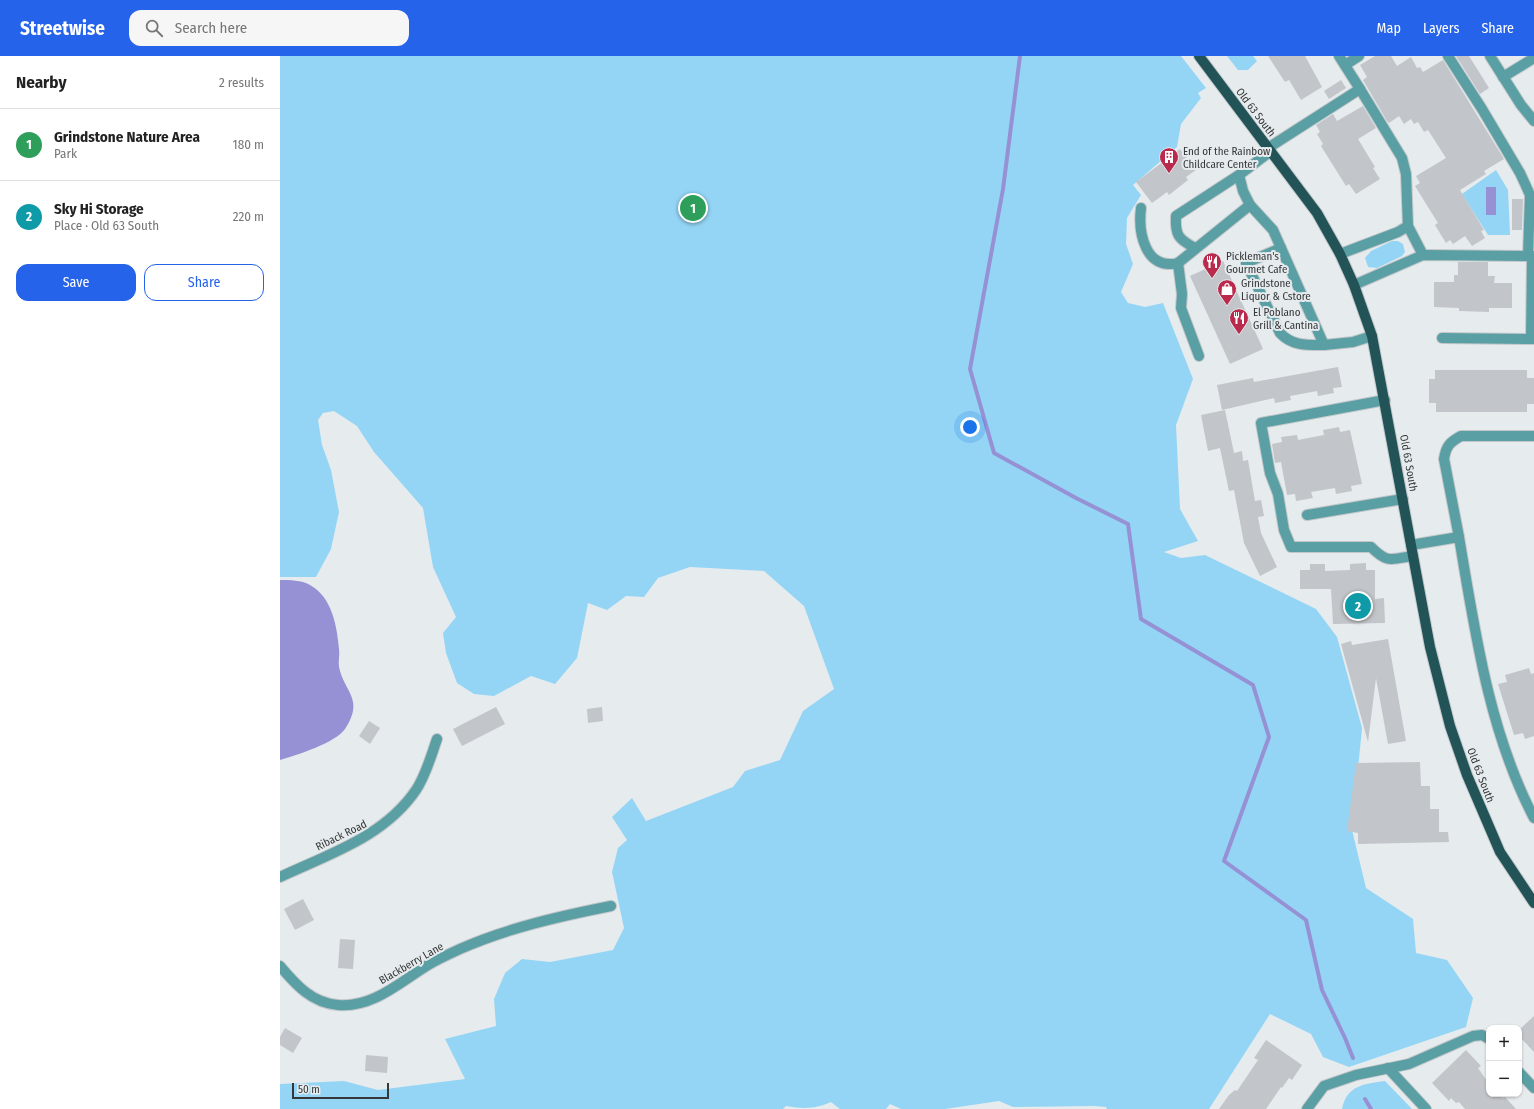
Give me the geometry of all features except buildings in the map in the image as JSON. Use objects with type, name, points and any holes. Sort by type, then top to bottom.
[{"type":"main road","name":"Old 63 South","points":[[1199,56],[1317,213],[1340,254],[1354,285],[1372,336],[1430,647],[1453,733],[1467,775],[1500,852],[1534,903]]},
{"type":"street","points":[[1359,56],[1342,60],[1402,158],[1406,174],[1408,226],[1423,255]]},
{"type":"street","points":[[1442,338],[1532,339],[1530,195],[1520,173],[1448,56]]},
{"type":"street","points":[[1490,56],[1520,105],[1534,121]]},
{"type":"street","points":[[1503,77],[1534,58]]},
{"type":"street","points":[[1195,248],[1179,238],[1176,228],[1176,216],[1239,174],[1269,149],[1360,89]]},
{"type":"street","points":[[1239,174],[1243,191],[1250,205],[1273,230],[1324,345]]},
{"type":"street","points":[[1141,208],[1140,227],[1146,250],[1155,260],[1169,265],[1178,263],[1250,205]]},
{"type":"street","points":[[1340,254],[1398,232],[1408,226]]},
{"type":"street","points":[[1281,248],[1246,263],[1280,333],[1286,340],[1295,344],[1324,345],[1353,342],[1372,336]]},
{"type":"street","points":[[1354,285],[1423,255],[1531,256]]},
{"type":"street","points":[[1178,263],[1182,294],[1182,308],[1199,356]]},
{"type":"street","points":[[1385,400],[1261,423],[1269,466],[1278,494],[1284,530],[1291,547],[1371,547],[1383,558],[1390,560],[1413,556]]},
{"type":"street","points":[[1534,436],[1461,436],[1451,442],[1446,448],[1444,459],[1489,696],[1502,742],[1534,818]]},
{"type":"street","points":[[1307,515],[1403,499]]},
{"type":"street","points":[[1411,545],[1459,537]]},
{"type":"street","name":"Riback Road","points":[[280,877],[368,836],[386,824],[403,808],[417,789],[428,768],[437,739]]},
{"type":"street","name":"Blackberry Lane","points":[[280,966],[295,984],[309,996],[325,1003],[339,1005],[355,1004],[387,993],[428,965],[461,949],[495,936],[567,916],[611,906]]},
{"type":"street","points":[[1307,1109],[1324,1086],[1356,1075],[1409,1064],[1472,1036],[1482,1035],[1486,1037]]},
{"type":"street","points":[[1388,1068],[1426,1109]]},
{"type":"street","points":[[1522,1075],[1534,1088]]},
{"type":"shaded area","points":[[280,56],[1181,56],[1206,88],[1198,93],[1201,98],[1181,124],[1177,147],[1133,185],[1141,195],[1127,218],[1126,244],[1133,264],[1121,292],[1128,303],[1145,307],[1163,303],[1193,379],[1176,425],[1180,509],[1198,541],[1164,552],[1181,558],[1205,555],[1316,609],[1337,637],[1362,728],[1352,830],[1366,888],[1413,919],[1416,953],[1447,960],[1473,998],[1466,1027],[1349,1067],[1323,1057],[1311,1034],[1270,1014],[1209,1109],[1107,1109],[1106,1107],[1094,1106],[1013,1107],[999,1101],[945,1109],[901,1109],[890,1104],[886,1109],[840,1109],[831,1102],[804,1108],[786,1106],[783,1109],[280,1109],[280,1084],[344,1081],[378,1090],[465,1079],[445,1039],[496,1026],[494,999],[505,973],[522,959],[550,962],[613,950],[624,928],[612,872],[618,848],[627,840],[612,817],[632,798],[646,821],[733,787],[745,771],[780,760],[803,711],[834,689],[804,606],[764,571],[690,567],[658,578],[644,597],[626,596],[607,610],[588,603],[577,658],[555,684],[531,676],[494,696],[474,694],[457,683],[446,653],[443,633],[456,617],[433,567],[423,508],[374,452],[357,426],[334,411],[323,413],[318,420],[322,445],[331,470],[339,512],[331,549],[316,577],[280,577]]},
{"type":"shaded area","points":[[1227,56],[1253,56],[1257,61],[1248,70],[1238,70]]},
{"type":"shaded area","points":[[1496,170],[1508,190],[1510,235],[1488,235],[1462,194]]},
{"type":"shaded area","points":[[1486,187],[1496,187],[1496,215],[1486,215]]},
{"type":"shaded area","points":[[1392,241],[1398,241],[1403,244],[1405,252],[1402,256],[1377,268],[1368,267],[1365,258],[1371,251]]},
{"type":"shaded area","points":[[280,580],[292,580],[307,583],[324,597],[328,604],[337,631],[339,667],[351,696],[353,710],[351,719],[345,729],[333,739],[315,748],[280,760]]},
{"type":"shaded area","points":[[1385,1081],[1412,1109],[1342,1109],[1344,1101],[1352,1090],[1370,1083]]},
{"type":"waterway","points":[[1020,56],[1003,189],[970,369],[994,453],[1076,498],[1128,524],[1141,619],[1253,685],[1269,737],[1224,861],[1306,920],[1322,990],[1353,1058]]},
{"type":"waterway","points":[[1365,1099],[1371,1109]]},
{"type":"place","name":"End of the Rainbow Childcare Center","points":[[1169,174]]},
{"type":"place","name":"Grindstone Nature Area","points":[[693,208]]},
{"type":"place","name":"Pickleman's Gourmet Cafe","points":[[1212,279]]},
{"type":"place","name":"Grindstone Liquor & Cstore","points":[[1227,306]]},
{"type":"place","name":"El Poblano Grill & Cantina","points":[[1239,335]]},
{"type":"place","name":"Sky Hi Storage","points":[[1358,606]]}]
